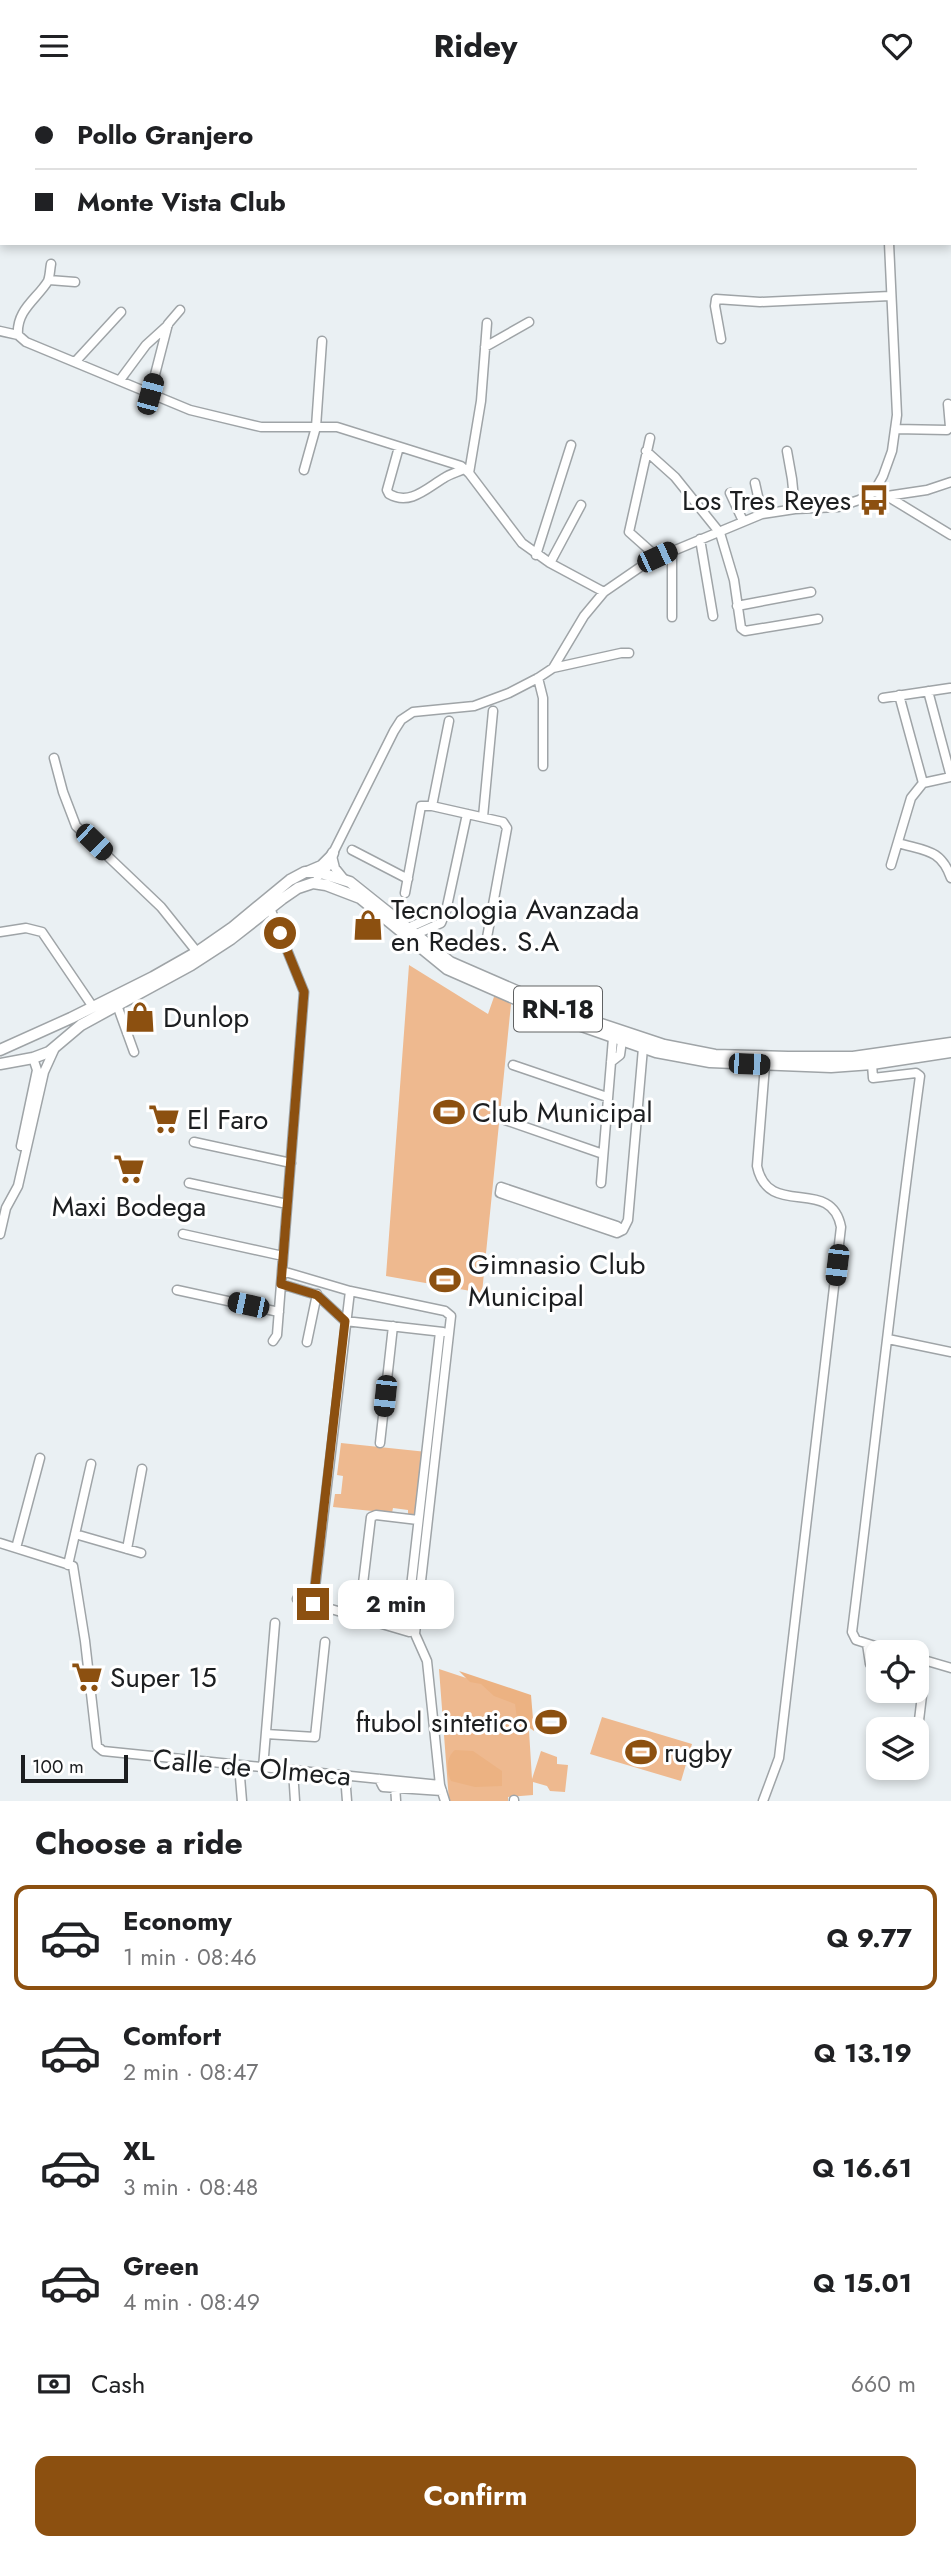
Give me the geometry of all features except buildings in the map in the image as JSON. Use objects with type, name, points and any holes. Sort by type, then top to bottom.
[{"type":"main road","points":[[282,899],[286,890],[323,872],[333,854]]},
{"type":"main road","name":"RN-18","points":[[0,1063],[33,1058],[55,1048],[81,1025],[191,965],[231,939],[263,910],[280,886],[305,872],[323,872],[343,878],[364,891],[450,962],[488,981],[565,1012],[664,1045],[715,1055],[853,1057],[951,1043]]},
{"type":"main road","name":"RN-18","points":[[0,1050],[93,1007],[197,952],[298,888],[313,883],[360,898],[447,969],[619,1042],[710,1062],[831,1067],[872,1064],[951,1052]]},
{"type":"main road","points":[[45,1028],[55,1035],[55,1048]]},
{"type":"main road","points":[[23,1038],[22,1050],[33,1058]]},
{"type":"street","points":[[553,668],[584,616],[604,592],[635,569],[672,550],[762,514],[838,507],[874,492],[888,464],[897,401],[889,245]]},
{"type":"street","points":[[18,335],[24,310],[48,279],[51,264]]},
{"type":"street","points":[[48,279],[75,282]]},
{"type":"street","points":[[721,339],[716,299],[760,302],[890,296]]},
{"type":"street","points":[[120,380],[146,345],[180,310]]},
{"type":"street","points":[[75,362],[121,312]]},
{"type":"street","points":[[485,347],[529,322]]},
{"type":"street","points":[[467,471],[481,401],[487,323]]},
{"type":"street","points":[[150,394],[168,324]]},
{"type":"street","points":[[0,331],[18,335],[26,342],[190,409],[261,427],[337,427],[467,471],[522,543],[536,555],[604,592]]},
{"type":"street","points":[[304,470],[316,427],[322,341]]},
{"type":"street","points":[[895,429],[947,430],[950,428],[948,404]]},
{"type":"street","points":[[650,438],[629,532],[657,557]]},
{"type":"street","points":[[536,555],[571,445]]},
{"type":"street","points":[[399,447],[387,490],[394,498],[411,497],[444,477],[467,471]]},
{"type":"street","points":[[646,451],[675,477],[720,533],[734,580],[741,628],[744,631],[818,619]]},
{"type":"street","points":[[787,451],[795,509]]},
{"type":"street","points":[[887,496],[943,486],[951,482]]},
{"type":"street","points":[[755,483],[762,514]]},
{"type":"street","points":[[874,492],[887,496],[951,535]]},
{"type":"street","points":[[730,493],[743,521]]},
{"type":"street","points":[[550,563],[581,505]]},
{"type":"street","points":[[700,539],[713,616]]},
{"type":"street","points":[[672,550],[672,617]]},
{"type":"street","points":[[737,606],[811,592]]},
{"type":"street","points":[[305,872],[321,865],[333,854],[394,731],[404,717],[417,711],[474,706],[509,693],[553,668],[629,653]]},
{"type":"street","points":[[538,678],[543,698],[543,766]]},
{"type":"street","points":[[883,698],[950,688]]},
{"type":"street","points":[[891,865],[911,798],[923,783],[951,777],[928,691]]},
{"type":"street","points":[[899,695],[923,783]]},
{"type":"street","points":[[483,817],[493,711]]},
{"type":"street","points":[[432,806],[449,721]]},
{"type":"street","points":[[54,758],[76,826],[160,907],[197,952]]},
{"type":"street","points":[[405,893],[421,806],[503,821],[507,828],[486,943]]},
{"type":"street","points":[[411,932],[441,923],[467,814]]},
{"type":"street","points":[[898,843],[940,856],[951,878]]},
{"type":"street","points":[[352,850],[408,879]]},
{"type":"street","points":[[333,854],[335,868],[343,878]]},
{"type":"street","points":[[263,910],[304,992],[286,1162],[279,1255],[282,1271],[277,1335],[273,1341]]},
{"type":"street","points":[[0,932],[26,928],[42,932],[93,1007]]},
{"type":"street","points":[[117,1005],[134,1052]]},
{"type":"street","points":[[601,1183],[611,1051],[619,1042]]},
{"type":"street","points":[[611,1062],[620,1055],[619,1042]]},
{"type":"street","points":[[0,1234],[6,1208],[18,1186],[44,1072],[55,1048]]},
{"type":"street","points":[[541,1203],[623,1230],[628,1220],[643,1048]]},
{"type":"street","points":[[21,1146],[37,1070],[33,1058]]},
{"type":"street","points":[[866,1644],[856,1640],[852,1632],[920,1076],[916,1073],[873,1078],[872,1064]]},
{"type":"street","points":[[513,1065],[607,1097]]},
{"type":"street","points":[[763,1801],[779,1758],[841,1227],[836,1212],[825,1202],[778,1194],[760,1179],[757,1165],[765,1065]]},
{"type":"street","points":[[505,1120],[603,1154]]},
{"type":"street","points":[[194,1142],[286,1162]]},
{"type":"street","points":[[189,1183],[283,1203]]},
{"type":"street","points":[[183,1234],[279,1255]]},
{"type":"street","points":[[282,1271],[350,1291],[447,1311],[451,1317],[445,1332],[431,1453],[415,1634],[427,1661],[441,1788],[446,1801]]},
{"type":"street","points":[[307,1342],[320,1282]]},
{"type":"street","points":[[281,1284],[317,1295],[345,1321],[445,1332]]},
{"type":"street","points":[[177,1290],[279,1311]]},
{"type":"street","points":[[313,1604],[350,1291]]},
{"type":"street","points":[[380,1443],[393,1326]]},
{"type":"street","points":[[888,1339],[951,1352]]},
{"type":"street","points":[[405,1631],[418,1520],[431,1453]]},
{"type":"street","points":[[18,1545],[40,1458]]},
{"type":"street","points":[[0,1543],[18,1545],[69,1560],[91,1464]]},
{"type":"street","points":[[127,1549],[142,1469]]},
{"type":"street","points":[[359,1616],[371,1517],[376,1515],[418,1520]]},
{"type":"street","points":[[75,1534],[141,1553]]},
{"type":"street","name":"Calle de Olmeca","points":[[69,1560],[73,1566],[85,1641],[97,1746],[103,1751],[345,1775],[376,1779],[395,1785],[441,1788]]},
{"type":"street","points":[[297,1599],[415,1634]]},
{"type":"street","points":[[263,1768],[275,1623]]},
{"type":"street","points":[[266,1734],[315,1737],[325,1642]]},
{"type":"street","points":[[929,1662],[951,1668]]},
{"type":"street","points":[[239,1765],[242,1801]]},
{"type":"street","points":[[293,1770],[295,1801]]},
{"type":"street","points":[[345,1775],[347,1801]]},
{"type":"street","points":[[395,1785],[396,1801]]},
{"type":"shaded area","name":"Club Municipal","points":[[409,965],[488,1014],[495,994],[511,1004],[482,1293],[386,1276]]},
{"type":"shaded area","points":[[341,1443],[427,1452],[420,1516],[408,1515],[408,1510],[393,1508],[392,1513],[333,1507],[335,1494],[341,1494],[343,1476],[337,1475]]},
{"type":"shaded area","points":[[439,1669],[527,1698],[532,1779],[541,1751],[557,1757],[557,1764],[568,1765],[565,1792],[550,1791],[547,1786],[533,1782],[533,1795],[508,1797],[508,1801],[449,1801]]},
{"type":"shaded area","points":[[459,1671],[531,1695],[534,1731],[517,1719],[515,1704],[494,1696],[481,1684],[470,1682]]},
{"type":"shaded area","points":[[602,1717],[692,1744],[681,1781],[590,1754]]},
{"type":"shaded area","points":[[455,1750],[473,1751],[502,1771],[502,1786],[475,1787],[451,1781],[448,1764]]},
{"type":"place","name":"Los Tres Reyes","points":[[874,500]]},
{"type":"place","name":"Tecnologia Avanzada en Redes. S.A","points":[[368,925]]},
{"type":"place","name":"Dunlop","points":[[140,1017]]},
{"type":"place","name":"Club Municipal","points":[[449,1112]]},
{"type":"place","name":"El Faro","points":[[164,1119]]},
{"type":"place","name":"Maxi Bodega","points":[[129,1169]]},
{"type":"place","name":"Gimnasio Club Municipal","points":[[445,1280]]},
{"type":"place","name":"Super 15","points":[[87,1677]]},
{"type":"place","name":"ftubol sintetico","points":[[551,1722]]},
{"type":"place","name":"rugby","points":[[641,1752]]},
{"type":"route","points":[[280,933],[304,992],[281,1284],[317,1295],[345,1321],[313,1604]]}]
